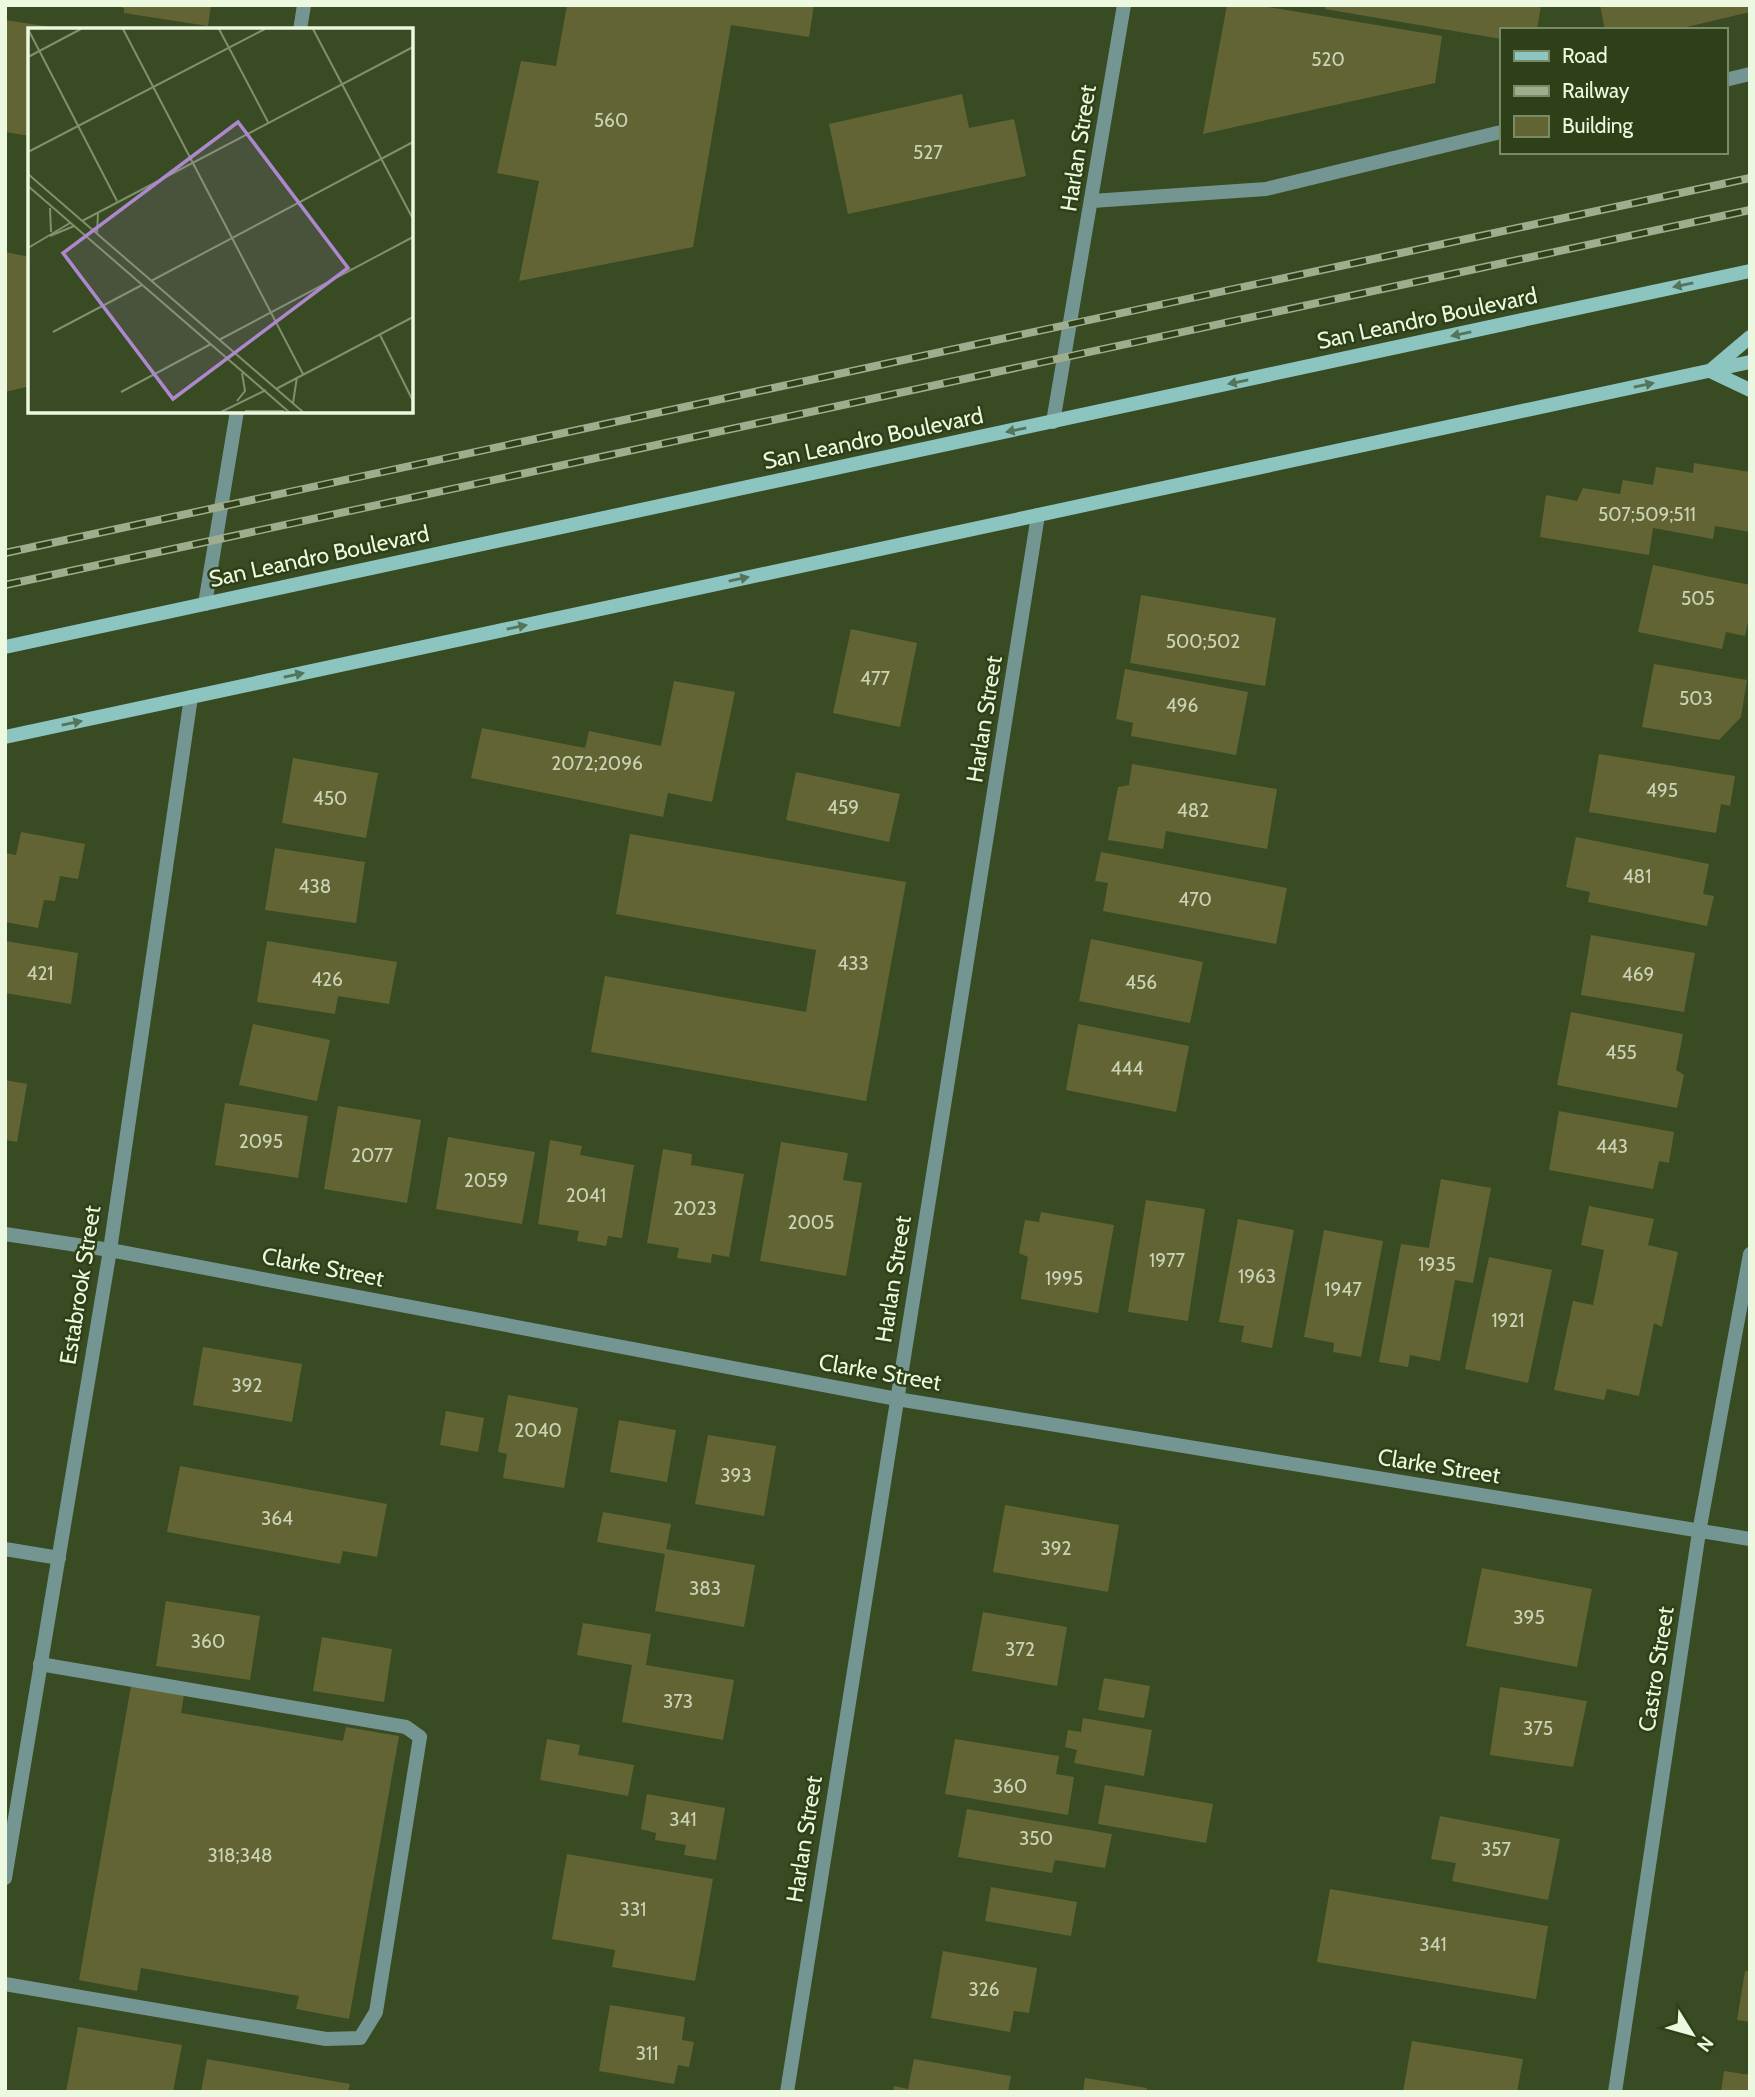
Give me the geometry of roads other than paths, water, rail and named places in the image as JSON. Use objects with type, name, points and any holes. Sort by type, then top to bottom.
[{"type":"main road","name":"San Leandro Boulevard","points":[[5,647],[1750,271]]},
{"type":"main road","points":[[1710,371],[1750,337]]},
{"type":"main road","points":[[5,737],[1750,362]]},
{"type":"main road","points":[[1710,371],[1750,390]]},
{"type":"street","points":[[300,28],[304,5]]},
{"type":"street","name":"Harlan Street","points":[[1054,422],[1124,5]]},
{"type":"street","points":[[1727,80],[1750,74]]},
{"type":"street","points":[[1092,201],[1266,189],[1500,132]]},
{"type":"street","points":[[205,604],[237,413]]},
{"type":"street","name":"Harlan Street","points":[[787,2092],[1038,514]]},
{"type":"street","name":"Estabrook Street","points":[[6,1874],[110,1250],[191,697]]},
{"type":"street","name":"Clarke Street","points":[[5,1234],[110,1250],[897,1399],[1750,1539]]},
{"type":"street","name":"Castro Street","points":[[1615,2092],[1699,1532],[1750,1254]]},
{"type":"street","points":[[5,1549],[59,1558]]},
{"type":"street","points":[[5,1984],[326,2039],[360,2039],[376,2011],[419,1737],[406,1727],[40,1664]]},
{"type":"railway","points":[[5,553],[1750,178]]},
{"type":"railway","points":[[5,585],[1750,210]]}]
